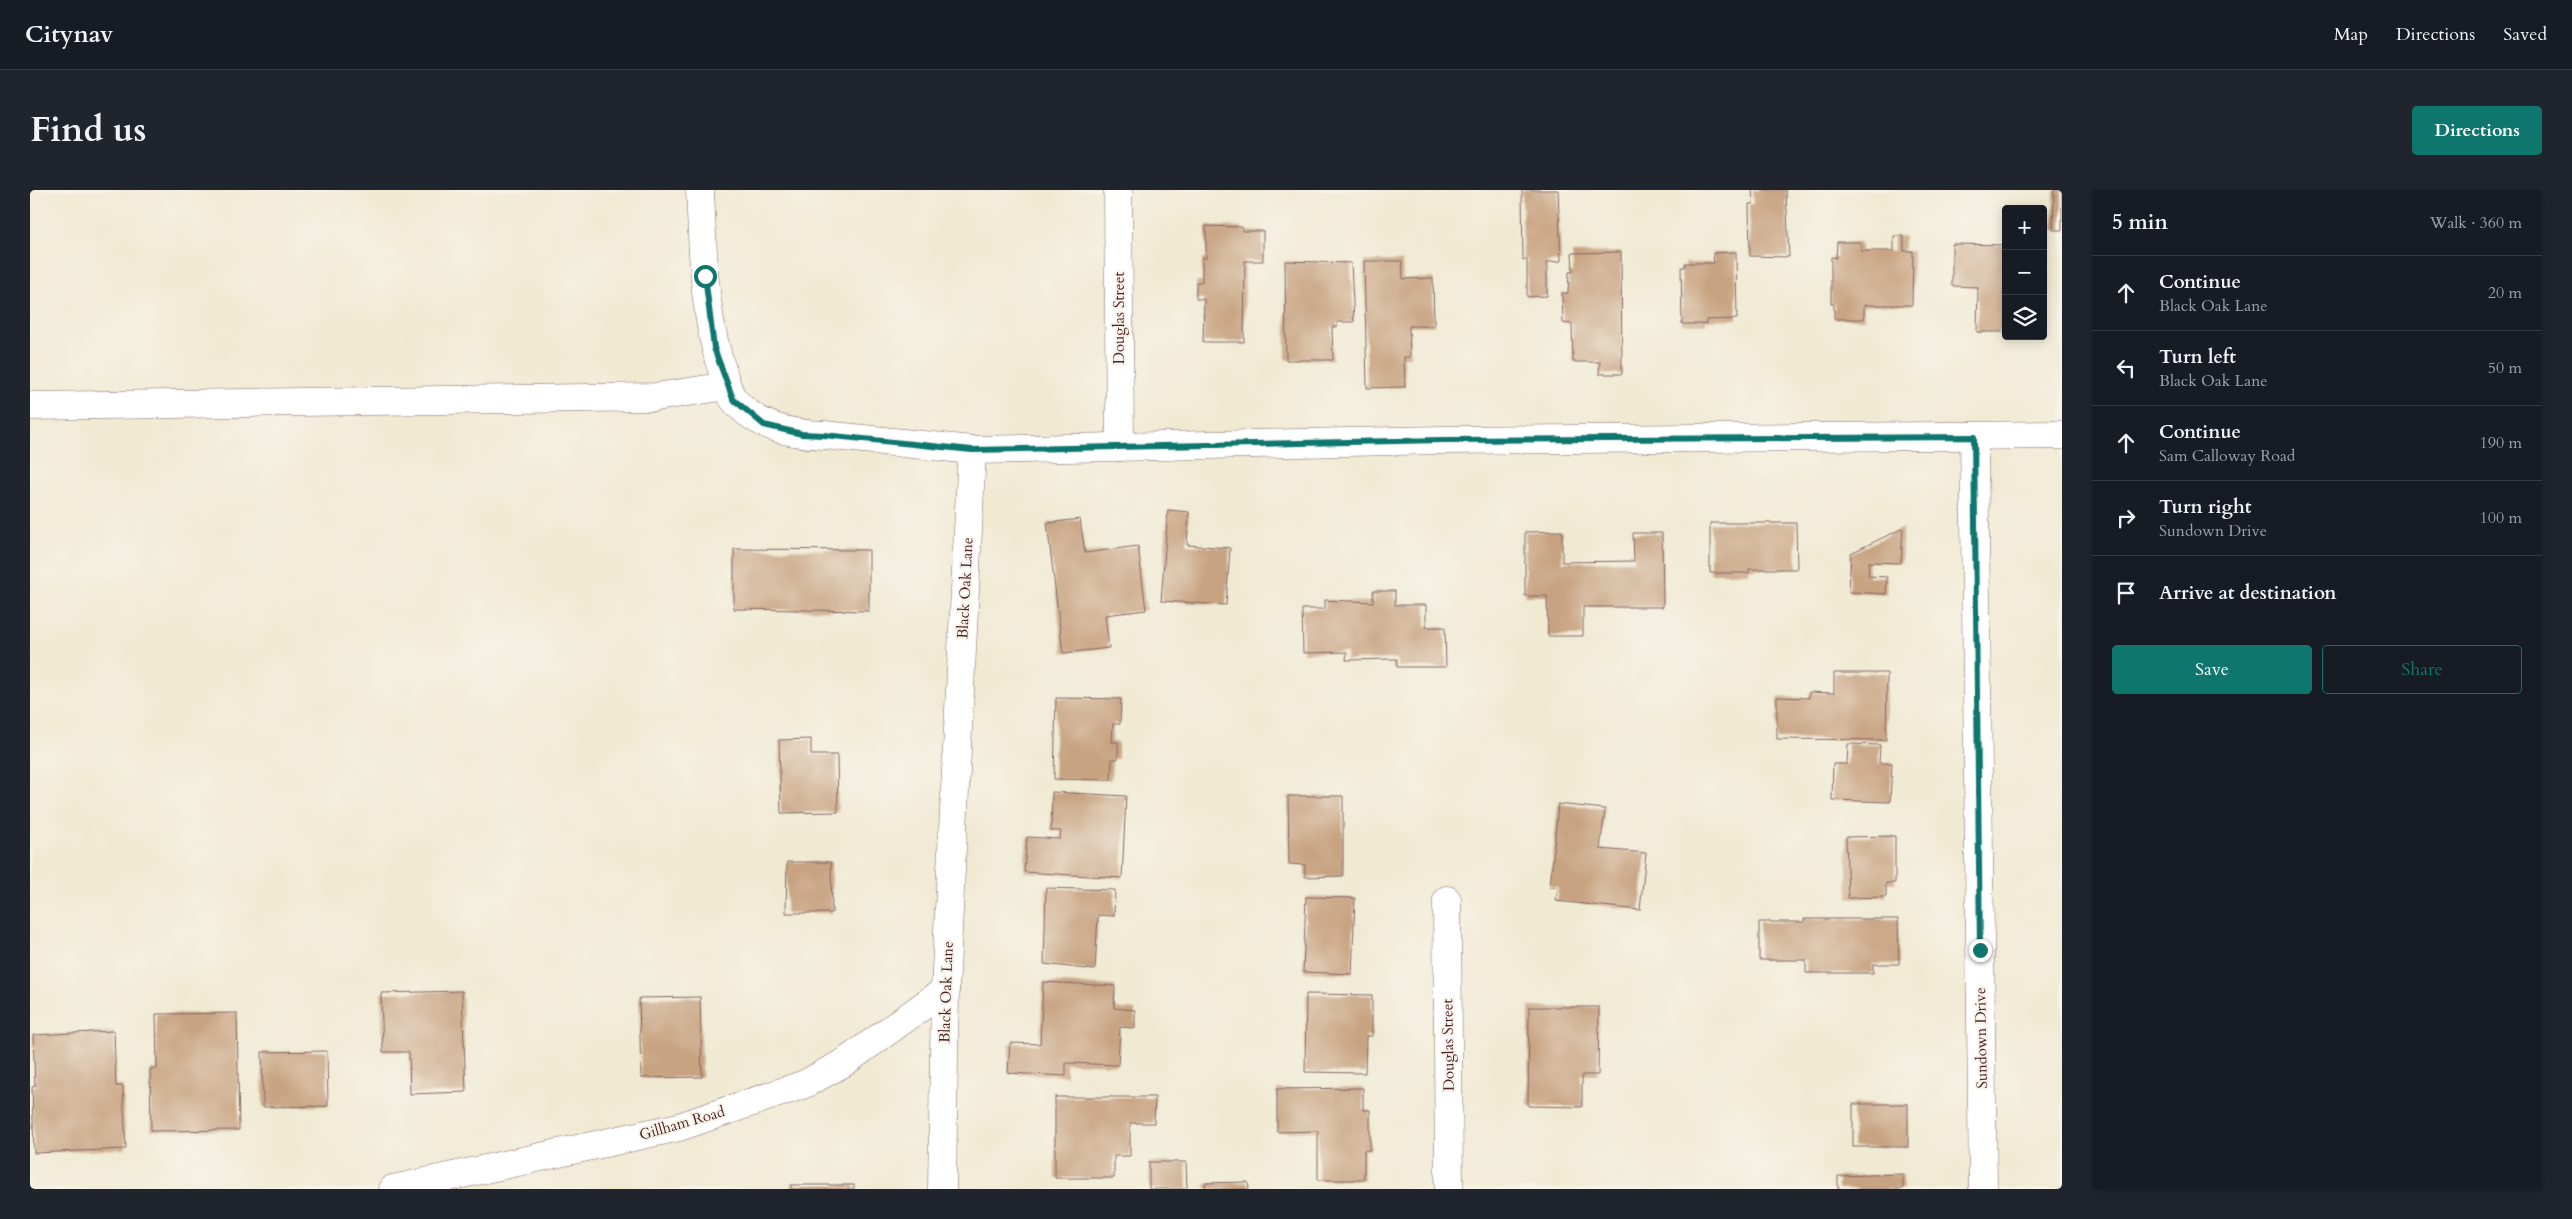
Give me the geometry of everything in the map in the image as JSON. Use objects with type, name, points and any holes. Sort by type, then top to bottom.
[{"type":"street","points":[[700,190],[705,276],[714,348],[727,386],[733,399],[764,425],[802,434],[972,450],[1443,440],[2062,435]]},
{"type":"street","name":"Douglas Street","points":[[1118,190],[1120,447]]},
{"type":"street","points":[[30,406],[656,397],[727,386]]},
{"type":"street","name":"Sundown Drive","points":[[1974,437],[1983,1189]]},
{"type":"street","name":"Black Oak Lane","points":[[942,1189],[945,990],[972,450]]},
{"type":"street","name":"Douglas Street","points":[[1447,900],[1449,1189]]},
{"type":"street","name":"Gillham Road","points":[[393,1189],[679,1127],[805,1084],[845,1062],[945,990]]},
{"type":"building","points":[[1522,190],[1558,190],[1561,261],[1547,262],[1547,296],[1527,297],[1527,259],[1523,260]]},
{"type":"building","points":[[1752,190],[1786,190],[1789,257],[1750,256],[1749,204],[1753,204]]},
{"type":"building","points":[[2054,190],[2062,190],[2062,230],[2053,230]]},
{"type":"building","points":[[1206,226],[1242,227],[1242,231],[1263,231],[1263,261],[1245,261],[1244,342],[1203,342],[1204,299],[1196,299],[1196,282],[1202,282],[1202,258],[1206,258]]},
{"type":"building","points":[[1894,236],[1904,236],[1904,251],[1913,251],[1912,305],[1864,305],[1864,319],[1834,319],[1834,304],[1831,304],[1831,257],[1836,258],[1837,242],[1861,242],[1861,251],[1894,251]]},
{"type":"building","points":[[1952,244],[2002,245],[2002,332],[1977,332],[1978,287],[1952,286]]},
{"type":"building","points":[[1621,252],[1622,374],[1599,374],[1600,362],[1573,362],[1572,324],[1563,323],[1562,293],[1568,293],[1569,272],[1573,272],[1572,253]]},
{"type":"building","points":[[1736,252],[1737,319],[1706,320],[1706,324],[1682,324],[1681,267],[1685,267],[1685,263],[1714,263],[1713,253]]},
{"type":"building","points":[[1285,261],[1351,263],[1354,322],[1337,322],[1337,327],[1332,327],[1333,360],[1286,360]]},
{"type":"building","points":[[1364,261],[1402,261],[1403,279],[1433,278],[1434,326],[1409,326],[1410,357],[1404,357],[1405,387],[1367,388]]},
{"type":"building","points":[[1168,510],[1189,512],[1187,545],[1230,548],[1226,605],[1161,601]]},
{"type":"building","points":[[1080,519],[1085,553],[1138,546],[1146,610],[1105,615],[1109,648],[1063,653],[1047,523]]},
{"type":"building","points":[[1710,523],[1796,523],[1797,569],[1749,569],[1749,573],[1710,573]]},
{"type":"building","points":[[1903,528],[1901,563],[1869,562],[1868,576],[1887,577],[1886,594],[1849,592],[1851,553]]},
{"type":"building","points":[[1562,531],[1562,562],[1634,561],[1633,533],[1662,533],[1663,607],[1583,607],[1583,636],[1548,636],[1547,596],[1525,596],[1525,532]]},
{"type":"building","points":[[734,549],[869,550],[869,611],[734,609]]},
{"type":"building","points":[[1373,591],[1395,591],[1395,605],[1426,605],[1426,627],[1445,627],[1446,667],[1397,667],[1397,659],[1346,660],[1347,652],[1303,653],[1302,609],[1325,609],[1325,600],[1373,602]]},
{"type":"building","points":[[1834,673],[1887,673],[1886,740],[1777,739],[1777,697],[1809,698],[1809,692],[1834,693]]},
{"type":"building","points":[[1056,698],[1121,699],[1120,724],[1113,724],[1112,742],[1118,742],[1118,759],[1112,759],[1111,780],[1054,779]]},
{"type":"building","points":[[811,739],[811,755],[837,755],[838,812],[781,813],[779,740]]},
{"type":"building","points":[[1848,744],[1880,745],[1879,763],[1892,763],[1890,802],[1832,800],[1833,764],[1847,764]]},
{"type":"building","points":[[1052,792],[1126,796],[1122,878],[1024,872],[1027,837],[1060,839],[1061,831],[1051,831]]},
{"type":"building","points":[[1288,796],[1343,796],[1343,876],[1305,877],[1305,865],[1289,864]]},
{"type":"building","points":[[1558,804],[1605,809],[1600,849],[1646,853],[1640,910],[1556,901],[1558,887],[1550,887]]},
{"type":"building","points":[[1895,836],[1895,883],[1886,883],[1886,897],[1848,898],[1846,837]]},
{"type":"building","points":[[787,862],[831,862],[832,913],[786,913]]},
{"type":"building","points":[[1046,888],[1115,890],[1114,916],[1098,915],[1095,970],[1044,964]]},
{"type":"building","points":[[1306,897],[1355,898],[1352,974],[1303,972]]},
{"type":"building","points":[[1804,919],[1898,919],[1899,964],[1873,964],[1873,973],[1806,973],[1806,960],[1759,960],[1759,922],[1804,922]]},
{"type":"building","points":[[1043,982],[1115,986],[1114,1008],[1135,1010],[1135,1028],[1120,1027],[1118,1065],[1066,1063],[1066,1076],[1008,1073],[1010,1043],[1040,1044]]},
{"type":"building","points":[[462,991],[466,1092],[410,1094],[409,1052],[383,1052],[381,993]]},
{"type":"building","points":[[1306,994],[1372,995],[1372,1036],[1366,1036],[1365,1073],[1305,1072]]},
{"type":"building","points":[[700,997],[702,1077],[641,1078],[639,998]]},
{"type":"building","points":[[1529,1007],[1599,1007],[1598,1075],[1582,1075],[1582,1107],[1528,1106]]},
{"type":"building","points":[[237,1013],[239,1130],[151,1131],[150,1069],[157,1069],[156,1014]]},
{"type":"building","points":[[114,1031],[116,1086],[123,1086],[126,1149],[34,1153],[32,1087],[35,1086],[33,1035]]},
{"type":"building","points":[[327,1051],[328,1106],[263,1107],[262,1052]]},
{"type":"building","points":[[1363,1088],[1363,1110],[1370,1110],[1370,1150],[1364,1150],[1364,1180],[1318,1180],[1318,1131],[1277,1132],[1277,1089]]},
{"type":"building","points":[[1055,1097],[1155,1097],[1154,1123],[1130,1123],[1130,1156],[1114,1156],[1114,1178],[1055,1178]]},
{"type":"building","points":[[1853,1104],[1908,1104],[1908,1147],[1853,1147]]},
{"type":"building","points":[[1149,1162],[1186,1162],[1187,1189],[1149,1189]]},
{"type":"building","points":[[1903,1174],[1903,1189],[1838,1189],[1838,1176]]},
{"type":"building","points":[[1248,1182],[1249,1189],[1206,1189],[1205,1183]]},
{"type":"building","points":[[791,1185],[854,1185],[854,1189],[791,1189]]},
{"type":"route","points":[[705,276],[714,348],[733,399],[764,425],[802,434],[972,450],[1443,440],[1974,437],[1980,950]]}]
